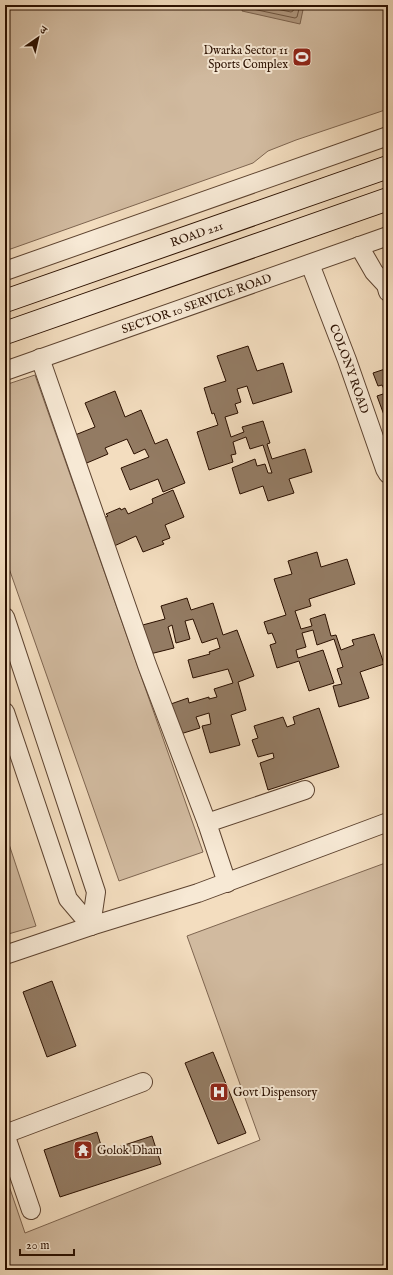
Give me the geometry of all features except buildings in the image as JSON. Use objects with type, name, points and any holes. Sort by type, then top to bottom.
[{"type":"main road","name":"ROAD 221","points":[[5,301],[388,167]]},
{"type":"main road","points":[[5,333],[388,199]]},
{"type":"street","points":[[5,271],[388,136]]},
{"type":"street","name":"SECTOR 10 SERVICE ROAD","points":[[5,371],[388,236]]},
{"type":"street","points":[[359,246],[381,270],[388,292]]},
{"type":"street","name":"COLONY ROAD","points":[[310,264],[347,360],[388,474]]},
{"type":"street","points":[[40,358],[147,665],[207,823],[227,883]]},
{"type":"street","points":[[5,617],[96,892],[91,926]]},
{"type":"street","points":[[5,712],[68,899],[91,926]]},
{"type":"street","points":[[207,823],[304,790]]},
{"type":"street","points":[[5,955],[227,883],[388,822]]},
{"type":"street","points":[[30,1210],[5,1134],[143,1082]]},
{"type":"shaded area","points":[[5,5],[388,5],[388,109],[268,151],[253,163],[5,251]]},
{"type":"shaded area","points":[[35,375],[203,852],[119,881],[5,557],[5,385]]},
{"type":"shaded area","points":[[5,832],[36,926],[5,935]]},
{"type":"shaded area","points":[[388,862],[388,1270],[5,1270],[5,1174],[25,1233],[260,1140],[187,936]]},
{"type":"water","points":[[243,5],[304,5],[300,24],[242,11]]},
{"type":"place","name":"Dwarka Sector 11 Sports Complex","points":[[302,57]]},
{"type":"place","name":"Govt Dispensory","points":[[219,1092]]},
{"type":"place","name":"Golok Dham","points":[[83,1150]]}]
